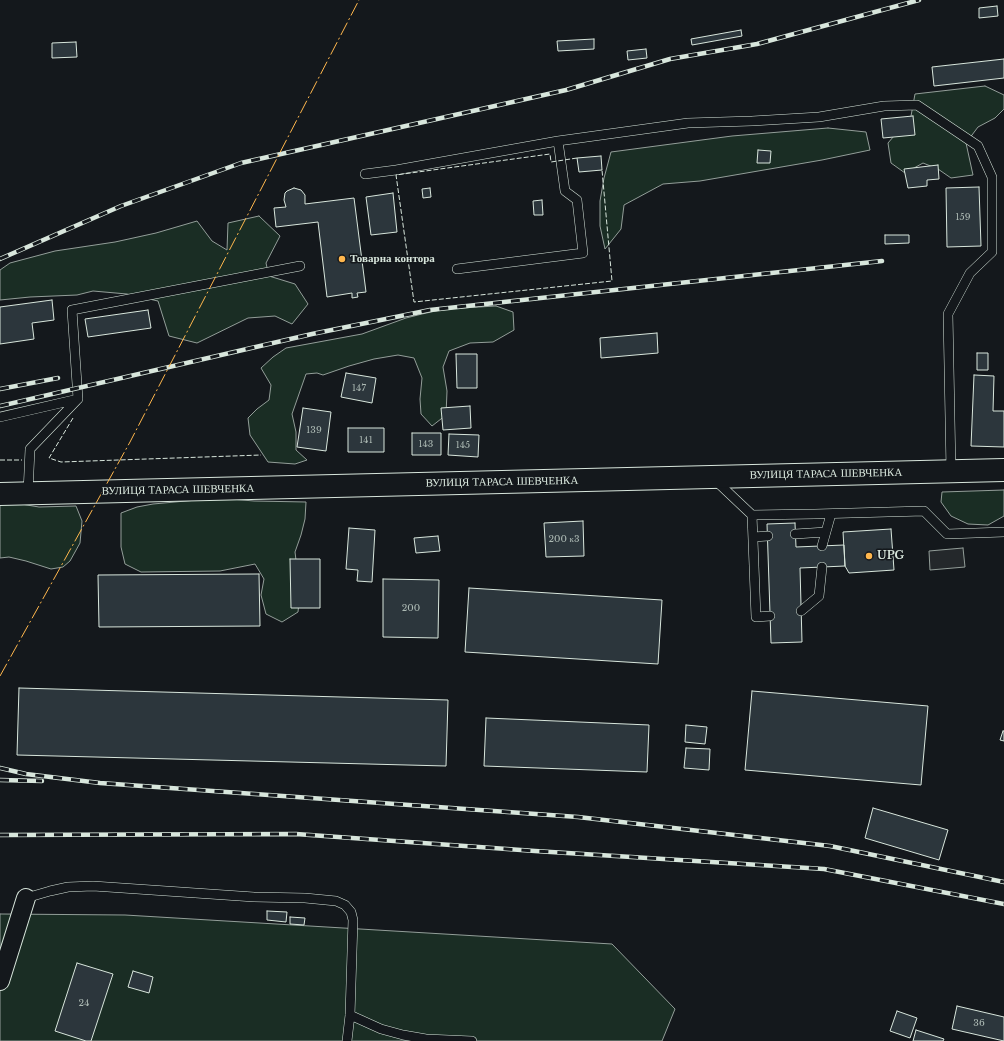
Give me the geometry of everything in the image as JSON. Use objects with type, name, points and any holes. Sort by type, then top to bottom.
[{"type":"main road","name":"ВУЛИЦЯ ТАРАСА ШЕВЧЕНКА","points":[[0,494],[1004,470]]},
{"type":"street","points":[[1,973],[26,898]]},
{"type":"lane","points":[[365,174],[412,168],[558,141],[688,122],[752,121],[819,117],[884,106],[917,104],[978,146],[992,177],[992,252],[970,273],[948,314],[951,471]]},
{"type":"lane","points":[[457,269],[583,253],[577,200],[565,191],[558,141]]},
{"type":"lane","points":[[28,493],[30,449],[78,399],[72,310],[300,266]]},
{"type":"lane","points":[[0,417],[78,399]]},
{"type":"lane","points":[[711,477],[752,515],[924,511],[947,534],[1004,532]]},
{"type":"lane","points":[[822,546],[831,514]]},
{"type":"lane","points":[[752,515],[756,617],[770,616]]},
{"type":"lane","points":[[795,534],[826,532]]},
{"type":"lane","points":[[753,537],[768,536]]},
{"type":"lane","points":[[801,611],[819,596],[822,567]]},
{"type":"lane","points":[[26,898],[50,890],[68,887],[93,886],[176,893],[305,898],[336,901],[345,905],[351,912],[354,920],[350,1015],[347,1041]]},
{"type":"lane","points":[[350,1015],[381,1029],[403,1035],[426,1039],[472,1041]]},
{"type":"green space","points":[[985,86],[1004,95],[1004,109],[995,118],[978,127],[966,143],[973,175],[951,178],[938,169],[923,163],[905,173],[891,163],[888,143],[911,116],[915,94]]},
{"type":"green space","points":[[828,128],[866,132],[870,150],[822,160],[700,181],[663,184],[624,205],[621,229],[605,249],[600,226],[600,201],[611,152],[732,136]]},
{"type":"green space","points":[[259,216],[280,236],[266,263],[269,276],[295,284],[308,304],[292,324],[275,316],[248,318],[197,343],[169,336],[158,301],[127,294],[93,291],[77,295],[0,300],[0,270],[10,263],[55,251],[115,242],[156,233],[197,221],[212,241],[227,250],[228,223]]},
{"type":"green space","points":[[496,306],[513,312],[514,330],[493,342],[470,343],[449,351],[443,367],[447,391],[446,415],[432,426],[421,414],[420,399],[422,378],[414,358],[398,355],[374,359],[323,375],[317,373],[306,374],[292,414],[296,432],[296,450],[307,460],[295,464],[268,462],[250,435],[248,418],[269,400],[271,385],[261,368],[286,348],[362,334],[406,318],[445,309]]},
{"type":"green space","points":[[1004,490],[1004,516],[988,525],[968,524],[951,516],[941,502],[942,492]]},
{"type":"green space","points":[[219,498],[254,501],[306,502],[305,519],[295,552],[300,592],[298,612],[282,622],[266,614],[261,595],[264,579],[255,564],[220,571],[141,572],[125,564],[121,547],[121,513],[137,507],[153,504]]},
{"type":"green space","points":[[3,501],[39,507],[76,506],[82,521],[80,543],[70,561],[63,567],[51,569],[9,557],[0,558],[0,502]]},
{"type":"green space","points":[[0,914],[125,915],[612,944],[675,1009],[662,1041],[0,1041]]},
{"type":"shaded area","points":[[963,548],[965,567],[930,570],[929,551]]},
{"type":"building","points":[[997,6],[998,16],[979,18],[979,8]]},
{"type":"building","points":[[741,30],[742,36],[692,45],[691,39]]},
{"type":"building","points":[[594,39],[594,49],[558,51],[557,41]]},
{"type":"building","points":[[76,42],[77,57],[52,58],[52,43]]},
{"type":"building","points":[[646,49],[647,58],[628,60],[627,51]]},
{"type":"building","points":[[1004,59],[1004,78],[934,86],[932,67]]},
{"type":"building","points":[[913,116],[915,135],[883,138],[881,119]]},
{"type":"building","points":[[758,150],[771,151],[770,163],[757,163]]},
{"type":"building","points":[[601,156],[602,170],[579,172],[577,158]]},
{"type":"building","points":[[938,165],[939,179],[927,180],[927,186],[908,188],[904,169]]},
{"type":"building","points":[[979,187],[981,246],[947,247],[946,188]]},
{"type":"building","name":"Товарна контора","points":[[294,188],[301,190],[305,195],[305,204],[354,198],[366,292],[357,293],[358,297],[352,298],[352,293],[327,297],[318,222],[276,227],[274,208],[286,207],[284,200],[285,193]]},
{"type":"building","points":[[430,188],[431,197],[423,198],[422,189]]},
{"type":"building","points":[[393,193],[397,232],[371,235],[366,197]]},
{"type":"building","points":[[542,200],[543,215],[534,215],[533,201]]},
{"type":"building","points":[[885,235],[909,235],[909,243],[885,244]]},
{"type":"building","points":[[52,300],[54,320],[32,323],[34,339],[0,344],[0,307]]},
{"type":"building","points":[[148,310],[151,328],[88,337],[85,319]]},
{"type":"building","points":[[657,333],[658,353],[601,358],[600,338]]},
{"type":"building","points":[[977,353],[988,353],[988,370],[977,370]]},
{"type":"building","points":[[456,354],[477,354],[477,388],[457,388]]},
{"type":"building","points":[[346,373],[376,378],[372,403],[341,397]]},
{"type":"building","points":[[974,375],[994,376],[993,411],[1004,411],[1004,447],[971,446]]},
{"type":"building","points":[[470,406],[471,428],[443,430],[441,408]]},
{"type":"building","points":[[303,408],[331,412],[326,451],[297,447]]},
{"type":"building","points":[[348,428],[384,428],[384,452],[348,452]]},
{"type":"building","points":[[412,433],[441,433],[441,455],[412,455]]},
{"type":"building","points":[[449,434],[479,435],[478,457],[448,455]]},
{"type":"building","points":[[583,521],[584,556],[546,557],[544,523]]},
{"type":"building","points":[[795,523],[796,547],[844,545],[845,566],[800,568],[802,642],[771,643],[767,524]]},
{"type":"building","points":[[349,528],[375,530],[372,582],[357,581],[358,570],[346,569]]},
{"type":"building","name":"UPG","points":[[891,529],[894,570],[849,573],[845,566],[843,532]]},
{"type":"building","points":[[438,536],[440,551],[416,553],[414,538]]},
{"type":"building","points":[[290,559],[320,559],[320,608],[291,608]]},
{"type":"building","points":[[259,574],[260,626],[99,627],[98,575]]},
{"type":"building","points":[[383,579],[439,580],[438,638],[383,637]]},
{"type":"building","points":[[469,588],[662,600],[658,664],[465,652]]},
{"type":"building","points":[[19,688],[448,700],[446,766],[17,755]]},
{"type":"building","points":[[752,691],[928,706],[921,785],[745,770]]},
{"type":"building","points":[[486,718],[649,725],[647,772],[484,766]]},
{"type":"building","points":[[686,725],[707,727],[705,744],[685,742]]},
{"type":"building","points":[[1004,731],[1004,741],[1000,740]]},
{"type":"building","points":[[686,748],[710,749],[709,770],[684,768]]},
{"type":"building","points":[[873,808],[948,830],[939,860],[865,838]]},
{"type":"building","points":[[267,911],[287,912],[286,922],[267,920]]},
{"type":"building","points":[[290,917],[305,918],[304,925],[290,924]]},
{"type":"building","points":[[77,963],[113,974],[91,1041],[86,1041],[55,1031]]},
{"type":"building","points":[[133,971],[153,977],[149,993],[128,987]]},
{"type":"building","points":[[957,1006],[1004,1017],[1004,1041],[952,1029]]},
{"type":"building","points":[[897,1011],[917,1018],[910,1038],[890,1031]]},
{"type":"building","points":[[916,1030],[944,1039],[943,1041],[913,1041]]},
{"type":"railway","points":[[0,259],[121,206],[241,163],[566,90],[670,59],[757,44],[919,0]]},
{"type":"railway","points":[[0,406],[312,334],[430,310],[882,261]]},
{"type":"railway","points":[[0,389],[58,378]]},
{"type":"railway","points":[[0,768],[26,774],[100,783],[578,817],[830,846],[1004,882]]},
{"type":"railway","points":[[0,780],[42,781]]},
{"type":"railway","points":[[0,835],[296,834],[824,869],[1004,904]]},
{"type":"fence","points":[[577,158],[551,162],[550,154],[396,175],[414,302],[612,281],[602,170]]},
{"type":"fence","points":[[73,418],[49,458],[61,462],[261,455]]},
{"type":"fence","points":[[0,460],[22,460]]},
{"type":"power","points":[[0,676],[130,442],[359,0]]},
{"type":"place","name":"Товарна контора","points":[[342,259]]},
{"type":"place","name":"UPG","points":[[869,556]]}]
